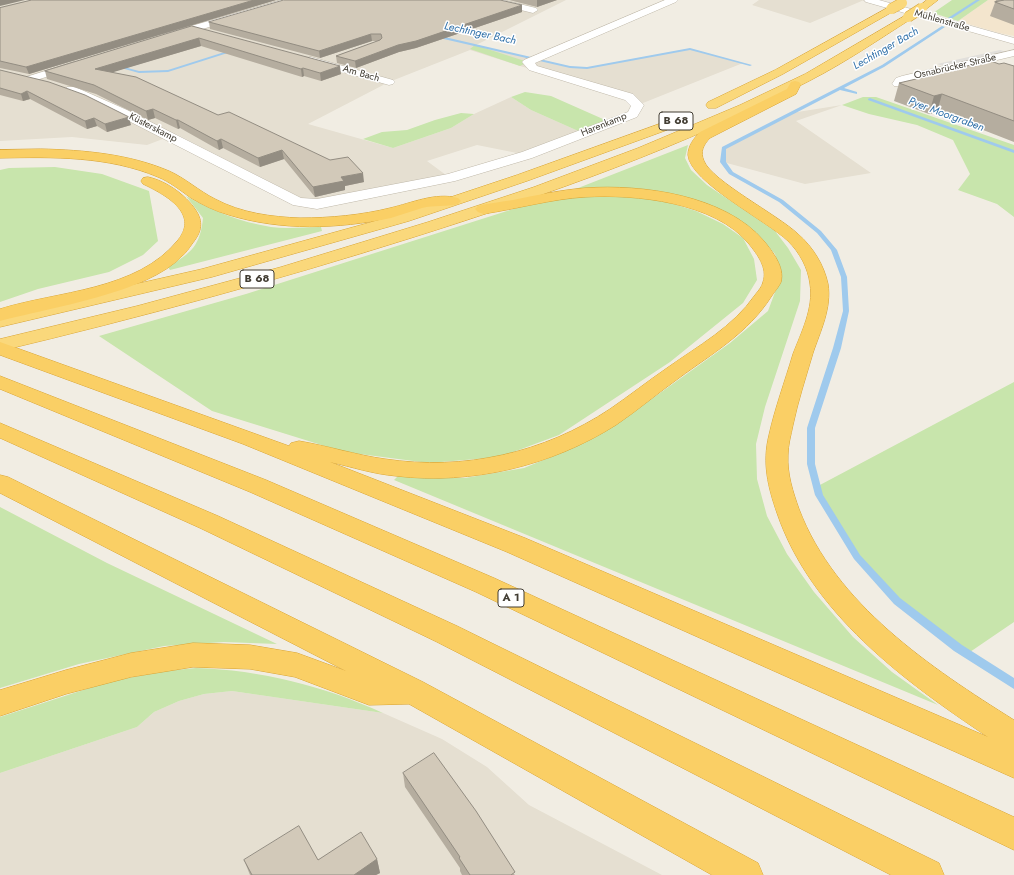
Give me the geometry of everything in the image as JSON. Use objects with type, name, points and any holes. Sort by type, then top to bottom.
[{"type":"highway","name":"B 68","points":[[0,345],[169,303],[295,268],[483,209],[577,176],[660,144],[795,84],[829,66],[933,0]]},
{"type":"highway","name":"B 68","points":[[704,108],[779,72],[903,1]]},
{"type":"highway","points":[[795,84],[792,91],[705,135],[698,142],[695,152],[697,163],[708,175],[779,225],[798,243],[812,262],[819,284],[818,307],[784,412],[776,452],[778,480],[787,514],[804,549],[828,585],[862,623],[906,662],[970,710],[1014,737]]},
{"type":"highway","name":"B 68","points":[[0,321],[206,273],[403,218],[522,178],[671,123]]},
{"type":"highway","points":[[0,154],[34,153],[76,155],[136,165],[163,174],[182,183],[203,198],[221,208],[248,216],[273,220],[317,222],[355,219],[393,212],[427,203],[453,201]]},
{"type":"highway","points":[[0,166],[42,162],[74,163],[106,168],[141,177],[164,189],[182,203],[192,216],[193,229],[185,244],[169,260],[139,276],[105,288],[0,315]]},
{"type":"highway","points":[[252,439],[333,454],[386,467],[442,470],[496,465],[545,451],[599,426],[734,329],[759,304],[772,281],[770,262],[758,243],[739,226],[713,212],[686,202],[659,196],[596,192],[550,197],[512,206],[483,209]]},
{"type":"highway","points":[[0,348],[252,439],[516,545],[1014,763]]},
{"type":"highway","name":"A 1","points":[[0,382],[251,483],[484,585],[1014,834]]},
{"type":"highway","points":[[0,430],[209,522],[447,634],[927,875]]},
{"type":"highway","points":[[0,483],[413,691],[746,875]]},
{"type":"highway","points":[[0,703],[66,682],[131,665],[193,656],[250,657],[297,665],[369,692],[413,691]]},
{"type":"street","points":[[155,40],[291,0]]},
{"type":"street","points":[[492,0],[533,10]]},
{"type":"street","name":"Harenkamp","points":[[298,202],[317,204],[450,178],[527,155],[585,134],[633,114],[638,105],[629,97],[533,68],[528,62],[673,0]]},
{"type":"street","name":"Mühlenstraße","points":[[869,0],[1014,42]]},
{"type":"street","points":[[193,29],[214,34]]},
{"type":"street","name":"Osnabrücker Straße","points":[[898,84],[900,80],[906,78],[1014,53]]},
{"type":"street","points":[[322,63],[342,56]]},
{"type":"street","name":"Am Bach","points":[[300,57],[389,82]]},
{"type":"street","points":[[30,79],[83,62]]},
{"type":"street","name":"Küsterskamp","points":[[16,76],[59,86],[92,98],[298,202]]},
{"type":"shaded area","points":[[0,0],[566,0],[476,45],[570,67],[587,68],[690,49],[743,63],[638,105],[629,97],[470,50],[389,82],[308,124],[393,148],[451,128],[474,114],[511,97],[531,110],[585,134],[527,155],[477,145],[427,161],[450,178],[323,200],[305,200],[176,134],[147,145],[72,137],[0,141]]},
{"type":"shaded area","points":[[759,0],[864,0],[810,23],[752,5]]},
{"type":"shaded area","points":[[988,0],[1014,0],[1014,36],[958,21]]},
{"type":"shaded area","points":[[1000,50],[1007,52],[944,66],[937,64]]},
{"type":"shaded area","points":[[842,105],[796,121],[871,173],[805,184],[723,162],[724,148],[791,113]]},
{"type":"shaded area","points":[[232,691],[383,713],[442,739],[487,767],[529,805],[662,875],[0,875],[0,773],[137,727],[154,712],[179,701],[204,694]]},
{"type":"green space","points":[[952,0],[988,0],[958,21],[933,13]]},
{"type":"green space","points":[[475,45],[528,62],[520,66],[470,49]]},
{"type":"green space","points":[[525,92],[551,96],[612,123],[585,134],[531,110],[511,97]]},
{"type":"green space","points":[[863,97],[876,97],[1014,145],[1014,217],[997,204],[958,190],[970,174],[953,140],[917,125],[869,114],[842,105]]},
{"type":"green space","points":[[461,113],[474,114],[451,128],[393,148],[363,139],[382,132],[407,130]]},
{"type":"green space","points":[[688,145],[685,158],[691,170],[707,185],[775,231],[788,248],[801,270],[800,301],[765,407],[756,444],[757,479],[767,516],[787,554],[814,592],[853,637],[892,672],[938,705],[394,480],[398,476],[465,478],[524,468],[575,447],[618,423],[730,343],[768,311],[781,276],[775,254],[756,233],[725,213],[692,201],[573,190]]},
{"type":"green space","points":[[55,167],[102,174],[149,191],[158,241],[143,255],[109,272],[38,289],[0,302],[0,170],[9,168]]},
{"type":"green space","points":[[612,194],[661,200],[696,211],[723,224],[743,238],[754,259],[757,280],[743,303],[670,362],[559,435],[500,457],[429,463],[344,452],[212,411],[99,336],[246,294],[529,204],[551,199]]},
{"type":"green space","points":[[186,196],[217,211],[248,222],[277,228],[321,227],[322,231],[170,270],[168,267],[189,252],[197,242],[202,228],[203,218]]},
{"type":"green space","points":[[1014,382],[1014,622],[967,654],[897,601],[857,557],[819,495],[818,486]]},
{"type":"green space","points":[[0,507],[107,563],[277,644],[224,642],[164,646],[79,664],[0,688]]},
{"type":"green space","points":[[196,668],[244,672],[292,681],[315,687],[361,703],[383,713],[232,691],[204,694],[179,701],[154,712],[137,727],[0,773],[0,717],[111,681],[166,671]]},
{"type":"building","points":[[32,0],[254,0],[26,67],[0,61],[0,8]]},
{"type":"building","points":[[284,0],[500,0],[522,5],[416,41],[398,45],[355,61],[336,56],[380,40],[382,38],[381,34],[371,34],[319,51],[209,22]]},
{"type":"building","points":[[1014,0],[1014,9],[995,2]]},
{"type":"building","points":[[192,26],[340,66],[320,73],[303,68],[301,69],[199,38],[95,69],[136,77],[218,115],[229,112],[330,160],[348,157],[363,173],[341,177],[344,181],[313,187],[282,150],[258,158],[221,139],[217,141],[178,120],[153,109],[146,111],[94,85],[45,71]]},
{"type":"building","points":[[991,61],[999,64],[1004,63],[1014,66],[1014,121],[942,94],[934,96],[899,83],[933,75],[930,74]]},
{"type":"building","points":[[0,70],[49,82],[85,95],[129,117],[105,124],[94,118],[85,121],[27,91],[21,94],[0,88]]},
{"type":"building","points":[[434,753],[476,811],[515,872],[511,875],[470,875],[459,858],[460,857],[403,773]]},
{"type":"building","points":[[299,826],[318,860],[361,832],[377,859],[354,875],[252,875],[244,860]]},
{"type":"waterway","name":"Lechtinger Bach","points":[[950,18],[978,0]]},
{"type":"waterway","name":"Lechtinger Bach","points":[[840,88],[883,66],[943,27]]},
{"type":"waterway","name":"Lechtinger Bach","points":[[436,36],[570,67],[587,68],[690,49],[750,65]]},
{"type":"waterway","name":"Lechtinger Bach","points":[[116,66],[139,72],[168,71],[235,50]]},
{"type":"waterway","name":"Pyer Moorgraben","points":[[840,88],[855,93]]},
{"type":"waterway","points":[[840,88],[724,148],[723,162],[731,173],[781,201],[819,232],[834,250],[844,277],[846,311],[837,348],[811,428],[811,464],[819,495],[857,557],[897,601],[958,648],[1014,684]]},
{"type":"waterway","name":"Pyer Moorgraben","points":[[870,99],[1014,152]]}]
